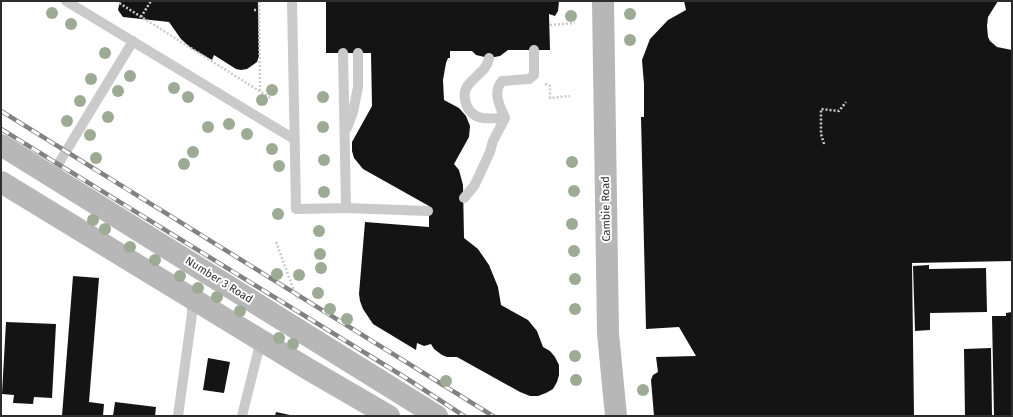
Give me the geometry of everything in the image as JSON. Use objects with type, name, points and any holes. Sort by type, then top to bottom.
[{"type":"main road","name":"Cambie Road","points":[[603,1],[608,333],[616,416]]},
{"type":"main road","name":"Number 3 Road","points":[[1,145],[437,416]]},
{"type":"main road","points":[[35,203],[51,176]]},
{"type":"main road","points":[[1,182],[261,340],[365,406],[389,416]]},
{"type":"lane","points":[[66,1],[294,139]]},
{"type":"lane","points":[[292,1],[296,209],[346,208],[428,211]]},
{"type":"lane","points":[[51,176],[133,41]]},
{"type":"lane","points":[[505,118],[499,104],[497,87],[502,81],[529,79],[534,74],[534,50]]},
{"type":"lane","points":[[343,52],[346,208]]},
{"type":"lane","points":[[345,135],[353,112],[358,88],[358,53]]},
{"type":"lane","points":[[489,58],[486,68],[469,82],[466,88],[466,101],[472,113],[479,118],[505,118]]},
{"type":"lane","points":[[464,198],[474,186],[490,152],[493,141],[505,118]]},
{"type":"lane","points":[[178,416],[192,314],[192,298]]},
{"type":"lane","points":[[242,416],[261,340]]},
{"type":"path","points":[[116,1],[272,99]]},
{"type":"path","points":[[141,17],[152,1]]},
{"type":"path","points":[[259,1],[260,91]]},
{"type":"path","points":[[254,10],[259,10]]},
{"type":"path","points":[[550,25],[575,23]]},
{"type":"path","points":[[529,79],[550,86],[550,98],[570,96]]},
{"type":"path","points":[[824,144],[821,134],[820,110],[839,111],[846,102]]},
{"type":"path","points":[[276,242],[297,299]]},
{"type":"building","points":[[120,1],[258,1],[259,56],[257,62],[247,69],[241,70],[236,69],[214,55],[212,60],[191,48],[181,39],[169,22],[123,17],[118,10]]},
{"type":"building","points":[[326,1],[559,1],[558,11],[555,16],[549,14],[550,50],[508,50],[500,56],[489,58],[476,55],[472,51],[450,51],[450,58],[448,58],[446,63],[443,80],[444,100],[459,108],[466,116],[470,126],[469,137],[454,164],[459,170],[463,185],[464,238],[478,249],[489,265],[498,287],[501,305],[528,320],[537,331],[543,347],[550,351],[555,357],[559,365],[559,375],[553,389],[538,396],[530,396],[457,357],[447,357],[442,355],[434,349],[431,344],[424,346],[417,343],[416,350],[373,324],[363,309],[359,294],[365,222],[429,227],[429,206],[363,169],[354,158],[352,142],[372,106],[371,53],[326,53]]},
{"type":"building","points":[[684,1],[998,1],[988,17],[987,26],[990,41],[997,47],[1012,50],[1012,261],[912,263],[914,416],[654,416],[651,380],[653,375],[658,372],[656,357],[696,356],[679,327],[646,329],[641,117],[644,117],[642,60],[650,39],[668,20],[686,10]]},
{"type":"building","points":[[929,265],[929,269],[986,268],[987,312],[930,313],[930,330],[915,331],[913,266]]},
{"type":"building","points":[[73,276],[99,278],[89,402],[104,404],[103,416],[62,416]]},
{"type":"building","points":[[1012,312],[1012,416],[994,416],[992,316],[1006,316],[1006,313]]},
{"type":"building","points":[[6,322],[56,324],[52,398],[34,397],[33,404],[13,403],[14,395],[2,394]]},
{"type":"building","points":[[991,348],[992,416],[965,416],[964,349]]},
{"type":"building","points":[[208,358],[230,362],[224,393],[203,390]]},
{"type":"building","points":[[115,402],[156,407],[155,416],[113,416]]},
{"type":"building","points":[[276,412],[290,415],[290,416],[275,416]]},
{"type":"railway","points":[[1,111],[493,416]]},
{"type":"railway","points":[[1,129],[406,378],[464,416]]}]
